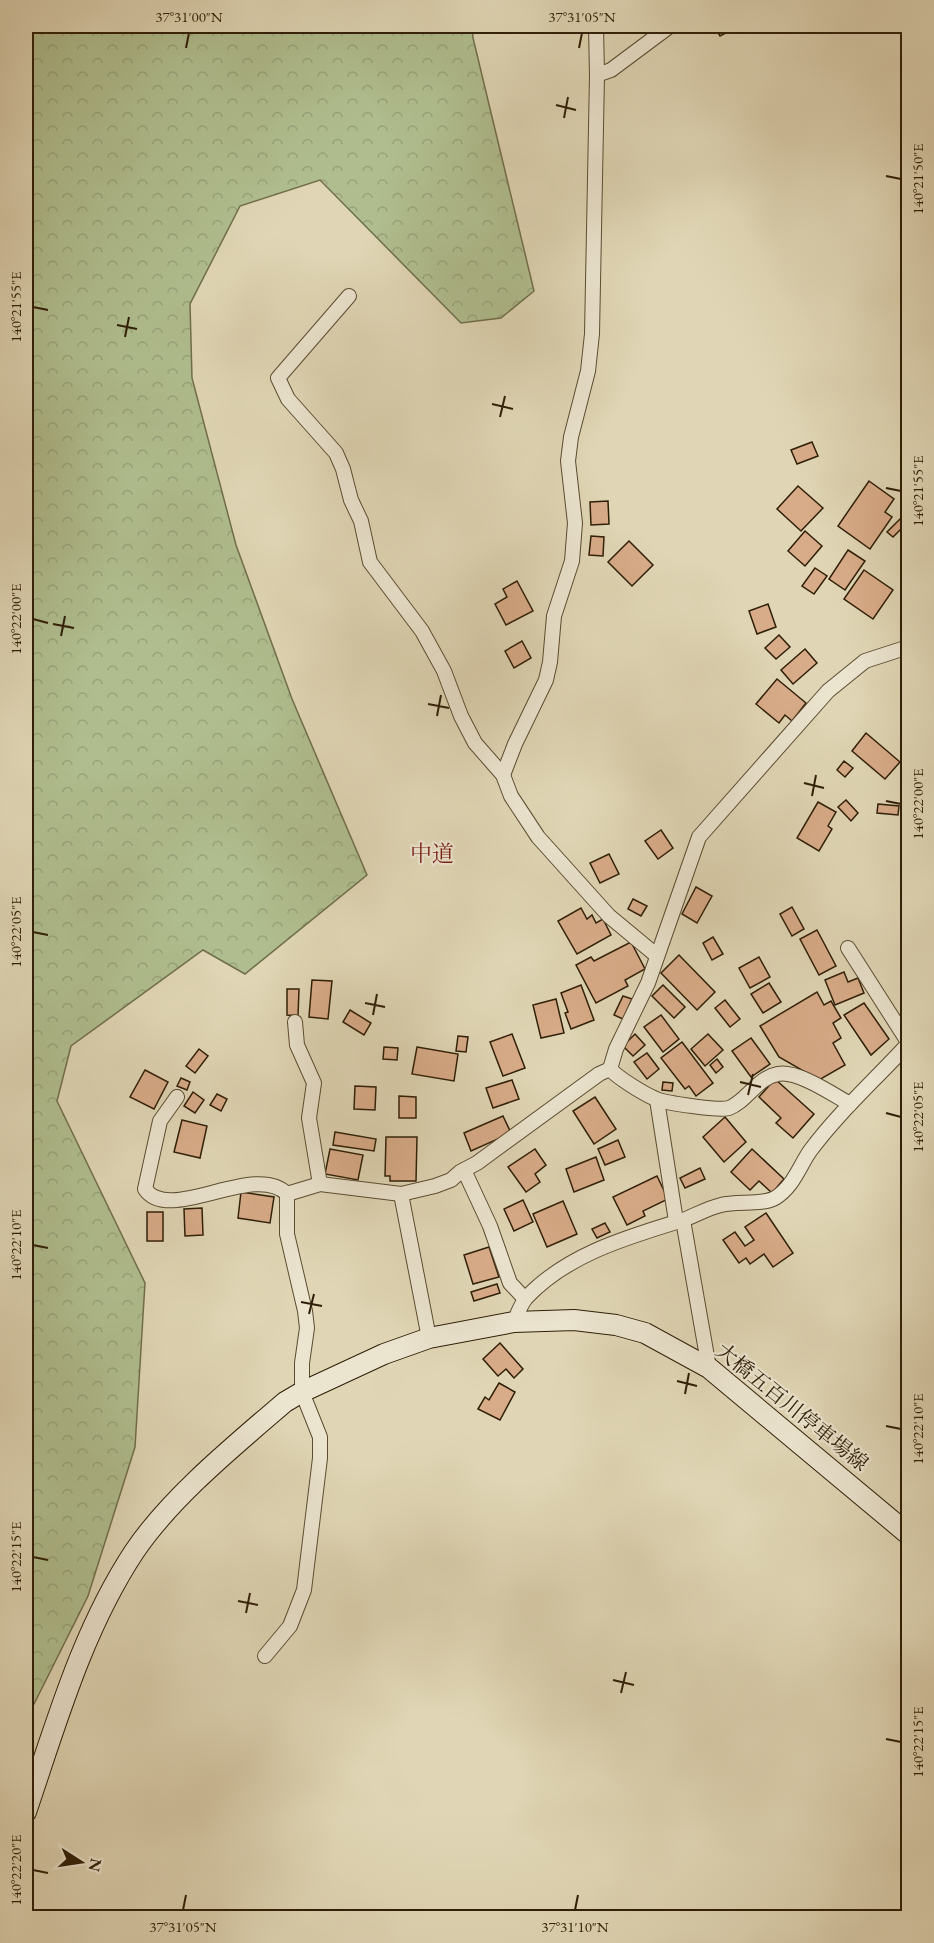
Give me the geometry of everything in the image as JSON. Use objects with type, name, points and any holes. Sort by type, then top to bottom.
[{"type":"main road","name":"大橋五百川停車場線","points":[[26,1812],[91,1632],[112,1589],[135,1551],[167,1510],[285,1402],[384,1354],[429,1338],[513,1322],[574,1320],[616,1324],[645,1333],[709,1368],[909,1534]]},
{"type":"street","points":[[503,775],[515,744],[546,680],[554,616],[565,586],[575,542],[568,460],[571,437],[588,371],[592,334],[596,26]]},
{"type":"street","points":[[597,75],[610,70],[670,26]]},
{"type":"street","points":[[349,296],[278,378],[280,386],[288,399],[336,453],[343,468],[351,500],[361,521],[370,562],[422,631],[444,671],[461,716],[475,743],[503,775],[511,796],[538,837],[609,916],[656,955]]},
{"type":"street","points":[[287,1194],[320,1184],[401,1194],[451,1180],[599,1074],[610,1069],[616,1049],[648,983],[699,837],[828,692],[865,661],[909,647]]},
{"type":"street","points":[[513,1322],[525,1299],[552,1276],[585,1254],[722,1204],[773,1200],[788,1188],[810,1152],[850,1104],[909,1043],[848,948]]},
{"type":"street","points":[[295,1022],[297,1045],[314,1083],[309,1118],[320,1184]]},
{"type":"street","points":[[610,1069],[623,1080],[657,1100],[712,1108],[730,1107],[766,1078],[779,1073],[796,1076],[850,1104]]},
{"type":"street","points":[[177,1097],[160,1121],[154,1141],[146,1189],[148,1193],[160,1198],[177,1200],[237,1186],[265,1184],[281,1188],[287,1194],[287,1234],[307,1328],[302,1363],[302,1392],[320,1437],[320,1458],[306,1576],[300,1604],[290,1626],[265,1656]]},
{"type":"street","points":[[657,1100],[709,1368]]},
{"type":"street","points":[[464,1170],[490,1226],[510,1283],[525,1299]]},
{"type":"street","points":[[401,1194],[429,1338]]},
{"type":"green space","points":[[26,26],[472,26],[534,291],[501,318],[461,323],[320,180],[240,206],[190,304],[192,378],[236,545],[292,699],[367,875],[245,974],[203,950],[71,1046],[57,1101],[145,1283],[135,1447],[88,1596],[26,1720]]},
{"type":"building","points":[[714,26],[739,26],[720,36]]},
{"type":"building","points":[[812,442],[818,456],[797,464],[791,450]]},
{"type":"building","points":[[869,481],[894,499],[885,512],[892,517],[870,549],[838,526]]},
{"type":"building","points":[[798,486],[823,508],[801,531],[777,509]]},
{"type":"building","points":[[608,501],[609,524],[591,525],[590,502]]},
{"type":"building","points":[[902,517],[907,523],[893,537],[887,532]]},
{"type":"building","points":[[805,531],[822,546],[805,566],[788,551]]},
{"type":"building","points":[[591,536],[604,537],[603,556],[589,555]]},
{"type":"building","points":[[629,541],[653,565],[632,586],[608,562]]},
{"type":"building","points":[[848,550],[865,561],[845,590],[829,579]]},
{"type":"building","points":[[815,568],[827,576],[814,594],[802,586]]},
{"type":"building","points":[[864,570],[893,590],[873,619],[844,599]]},
{"type":"building","points":[[517,581],[533,611],[506,625],[495,604],[507,597],[503,589]]},
{"type":"building","points":[[768,604],[776,627],[757,634],[749,611]]},
{"type":"building","points":[[779,635],[790,647],[776,659],[765,648]]},
{"type":"building","points":[[522,641],[531,658],[514,668],[505,651]]},
{"type":"building","points":[[805,649],[817,663],[793,684],[781,670]]},
{"type":"building","points":[[777,679],[806,703],[792,721],[785,715],[779,723],[756,704]]},
{"type":"building","points":[[866,733],[900,762],[885,779],[852,751]]},
{"type":"building","points":[[844,761],[853,768],[845,777],[837,770]]},
{"type":"building","points":[[846,800],[858,813],[851,821],[838,807]]},
{"type":"building","points":[[818,802],[836,812],[828,826],[832,829],[819,851],[797,838]]},
{"type":"building","points":[[878,804],[899,806],[898,815],[877,813]]},
{"type":"building","points":[[661,830],[673,848],[658,859],[645,841]]},
{"type":"building","points":[[609,854],[619,874],[600,883],[590,863]]},
{"type":"building","points":[[696,887],[712,896],[697,923],[682,914]]},
{"type":"building","points":[[633,899],[647,906],[641,916],[628,909]]},
{"type":"building","points":[[792,907],[804,929],[792,936],[780,914]]},
{"type":"building","points":[[581,908],[587,919],[592,915],[596,923],[603,919],[611,935],[577,954],[558,921]]},
{"type":"building","points":[[817,930],[836,966],[819,975],[800,939]]},
{"type":"building","points":[[713,937],[723,954],[712,960],[703,943]]},
{"type":"building","points":[[631,942],[645,969],[625,980],[628,986],[596,1003],[576,965],[591,957],[594,961]]},
{"type":"building","points":[[679,955],[715,992],[697,1010],[661,973]]},
{"type":"building","points":[[759,957],[770,977],[750,988],[739,968]]},
{"type":"building","points":[[844,972],[848,982],[858,978],[864,993],[835,1005],[825,980]]},
{"type":"building","points":[[312,980],[332,981],[328,1019],[309,1017]]},
{"type":"building","points":[[769,983],[781,1002],[763,1013],[751,994]]},
{"type":"building","points":[[581,985],[594,1020],[571,1029],[561,993]]},
{"type":"building","points":[[663,985],[685,1007],[674,1018],[652,996]]},
{"type":"building","points":[[287,989],[299,989],[298,1016],[287,1015]]},
{"type":"building","points":[[817,992],[824,1005],[831,1001],[841,1018],[833,1023],[841,1038],[833,1043],[845,1065],[819,1080],[779,1057],[760,1026]]},
{"type":"building","points":[[623,996],[632,999],[623,1019],[614,1015]]},
{"type":"building","points":[[556,999],[564,1033],[541,1038],[533,1005]]},
{"type":"building","points":[[725,1000],[740,1019],[730,1027],[715,1008]]},
{"type":"building","points":[[864,1003],[889,1039],[871,1055],[844,1015]]},
{"type":"building","points":[[350,1010],[371,1023],[364,1035],[343,1022]]},
{"type":"building","points":[[661,1015],[679,1039],[663,1052],[644,1027]]},
{"type":"building","points":[[512,1034],[525,1068],[503,1076],[490,1042]]},
{"type":"building","points":[[635,1034],[645,1045],[633,1056],[623,1046]]},
{"type":"building","points":[[708,1034],[723,1050],[705,1066],[691,1049]]},
{"type":"building","points":[[458,1036],[468,1037],[466,1052],[456,1051]]},
{"type":"building","points":[[751,1038],[770,1064],[751,1077],[732,1051]]},
{"type":"building","points":[[682,1042],[713,1083],[696,1096],[689,1086],[685,1089],[661,1058]]},
{"type":"building","points":[[384,1047],[398,1048],[397,1060],[383,1059]]},
{"type":"building","points":[[417,1047],[458,1054],[454,1081],[412,1074]]},
{"type":"building","points":[[199,1049],[208,1056],[195,1073],[186,1066]]},
{"type":"building","points":[[647,1053],[659,1069],[647,1079],[634,1062]]},
{"type":"building","points":[[717,1059],[723,1067],[716,1073],[710,1065]]},
{"type":"building","points":[[145,1070],[168,1082],[154,1109],[130,1097]]},
{"type":"building","points":[[181,1078],[190,1082],[187,1090],[177,1086]]},
{"type":"building","points":[[775,1079],[814,1114],[793,1138],[776,1123],[781,1118],[759,1097]]},
{"type":"building","points":[[512,1080],[519,1099],[493,1108],[486,1088]]},
{"type":"building","points":[[663,1082],[673,1083],[672,1091],[662,1090]]},
{"type":"building","points":[[355,1086],[376,1087],[375,1110],[354,1109]]},
{"type":"building","points":[[193,1092],[204,1100],[195,1113],[184,1106]]},
{"type":"building","points":[[217,1094],[227,1099],[221,1111],[210,1105]]},
{"type":"building","points":[[399,1096],[416,1097],[416,1118],[399,1118]]},
{"type":"building","points":[[595,1097],[616,1129],[594,1144],[573,1111]]},
{"type":"building","points":[[503,1116],[511,1133],[471,1151],[464,1133]]},
{"type":"building","points":[[725,1117],[746,1142],[724,1162],[703,1137]]},
{"type":"building","points":[[182,1120],[207,1126],[200,1158],[174,1152]]},
{"type":"building","points":[[335,1132],[376,1139],[374,1151],[333,1145]]},
{"type":"building","points":[[386,1137],[417,1137],[416,1181],[390,1181],[390,1176],[385,1176]]},
{"type":"building","points":[[618,1140],[625,1157],[605,1165],[598,1149]]},
{"type":"building","points":[[330,1149],[363,1155],[358,1180],[325,1174]]},
{"type":"building","points":[[535,1149],[546,1165],[535,1174],[540,1182],[526,1192],[508,1167]]},
{"type":"building","points":[[752,1149],[784,1179],[772,1193],[759,1181],[750,1190],[731,1172]]},
{"type":"building","points":[[596,1157],[604,1180],[574,1192],[566,1169]]},
{"type":"building","points":[[700,1168],[705,1179],[685,1188],[680,1178]]},
{"type":"building","points":[[657,1176],[668,1199],[643,1211],[645,1216],[627,1225],[613,1197]]},
{"type":"building","points":[[241,1192],[274,1197],[270,1223],[238,1218]]},
{"type":"building","points":[[523,1200],[533,1222],[514,1231],[504,1209]]},
{"type":"building","points":[[563,1201],[577,1234],[547,1247],[533,1214]]},
{"type":"building","points":[[202,1208],[203,1235],[185,1236],[184,1209]]},
{"type":"building","points":[[147,1212],[163,1212],[163,1241],[147,1241]]},
{"type":"building","points":[[766,1213],[793,1253],[773,1267],[764,1254],[750,1264],[746,1258],[739,1263],[723,1240],[735,1232],[745,1246],[754,1240],[745,1227]]},
{"type":"building","points":[[605,1223],[610,1232],[597,1238],[592,1229]]},
{"type":"building","points":[[489,1247],[499,1277],[473,1284],[464,1255]]},
{"type":"building","points":[[497,1284],[500,1293],[474,1301],[471,1292]]},
{"type":"building","points":[[500,1343],[523,1369],[514,1378],[506,1369],[498,1376],[483,1359]]},
{"type":"building","points":[[499,1383],[515,1392],[500,1420],[478,1409],[485,1397],[489,1400]]},
{"type":"district","name":"中道","points":[[432,853]]}]
